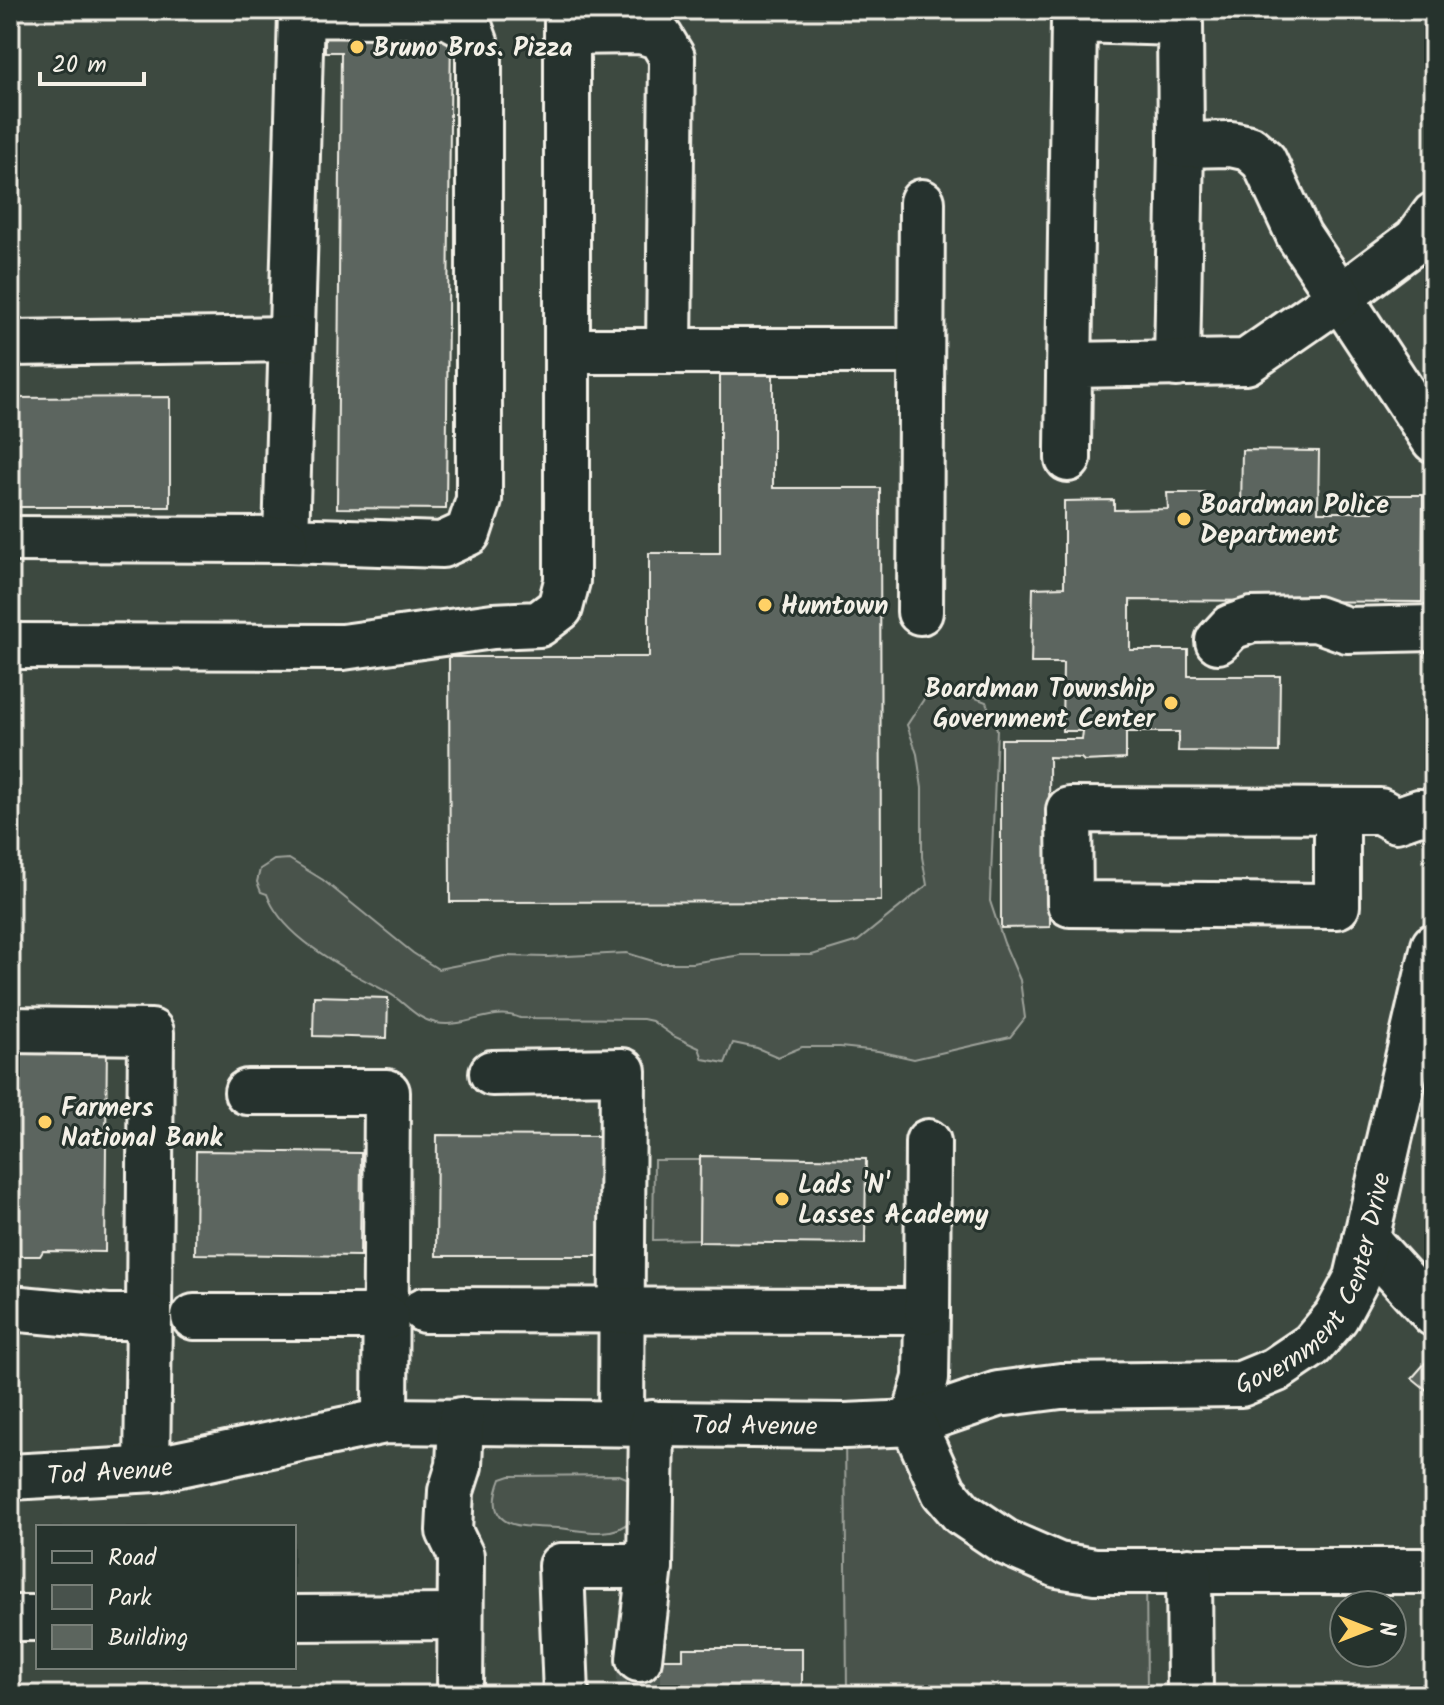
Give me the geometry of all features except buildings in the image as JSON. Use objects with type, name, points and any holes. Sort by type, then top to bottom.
[{"type":"street","points":[[10,539],[286,540],[442,545],[468,533],[479,500],[479,53],[470,28],[448,16],[301,12],[286,540]]},
{"type":"street","points":[[1068,459],[1074,20],[1180,23],[1177,364]]},
{"type":"street","points":[[10,646],[343,647],[493,626],[539,624],[560,608],[567,581],[567,21],[641,31],[660,37],[672,57],[669,351]]},
{"type":"street","points":[[1181,145],[1231,144],[1249,148],[1264,161],[1299,236],[1434,440]]},
{"type":"street","points":[[920,612],[922,202]]},
{"type":"street","points":[[1070,365],[1246,362],[1416,240],[1434,215]]},
{"type":"street","points":[[10,343],[292,339]]},
{"type":"street","points":[[567,351],[921,351]]},
{"type":"street","points":[[1218,641],[1231,627],[1252,620],[1316,619],[1347,630],[1434,628]]},
{"type":"street","points":[[1337,812],[1337,906],[1070,904],[1069,810],[1411,812]]},
{"type":"street","name":"Government Center Drive","points":[[913,1423],[998,1394],[1061,1386],[1241,1384],[1275,1370],[1312,1345],[1336,1317],[1357,1278],[1434,946]]},
{"type":"street","points":[[10,1030],[151,1032],[147,1469]]},
{"type":"street","points":[[492,1073],[623,1071],[622,1311],[637,1423],[650,1566],[639,1659]]},
{"type":"street","points":[[247,1092],[387,1092],[405,1314],[385,1421]]},
{"type":"street","points":[[928,1142],[926,1378],[913,1423],[944,1492],[962,1513],[1005,1542],[1058,1565],[1095,1571],[1434,1571]]},
{"type":"street","points":[[1366,1239],[1434,1314]]},
{"type":"street","points":[[10,1308],[108,1317],[149,1317]]},
{"type":"street","points":[[194,1317],[622,1311],[927,1311]]},
{"type":"street","points":[[460,1695],[461,1556],[472,1537],[476,1495],[459,1466],[461,1420]]},
{"type":"street","name":"Tod Avenue","points":[[10,1477],[147,1469],[385,1421],[845,1426],[913,1423]]},
{"type":"street","points":[[566,1695],[561,1566],[650,1566]]},
{"type":"street","points":[[1189,1570],[1190,1695]]},
{"type":"street","points":[[296,1618],[460,1617]]},
{"type":"street","points":[[10,1618],[36,1618]]},
{"type":"shaded area","points":[[10,10],[1434,10],[1434,1695],[1147,1695],[1146,1570],[1095,1571],[845,1427],[847,1695],[10,1695]]},
{"type":"green space","points":[[963,693],[986,702],[997,729],[990,901],[1020,980],[1025,1018],[1010,1037],[914,1059],[840,1047],[802,1047],[778,1057],[733,1043],[725,1063],[703,1059],[699,1048],[643,1019],[520,1018],[500,1015],[458,1023],[436,1023],[419,1016],[391,994],[344,969],[305,942],[282,920],[257,882],[260,869],[274,860],[289,859],[323,880],[413,953],[438,969],[504,956],[627,953],[659,963],[692,963],[741,955],[812,955],[858,941],[927,885],[922,857],[922,788],[917,754],[907,725],[926,696]]},
{"type":"green space","points":[[654,1160],[700,1160],[699,1239],[653,1240]]},
{"type":"green space","points":[[913,1423],[962,1513],[1146,1570],[1147,1695],[847,1695],[845,1426]]},
{"type":"green space","points":[[619,1475],[629,1479],[630,1521],[615,1530],[596,1532],[519,1526],[509,1523],[496,1509],[501,1479],[510,1476]]},
{"type":"tunnel","points":[[639,1659],[639,1695]]},
{"type":"place","name":"Bruno Bros. Pizza","points":[[357,47]]},
{"type":"place","name":"Boardman Police Department","points":[[1184,519]]},
{"type":"place","name":"Humtown","points":[[765,605]]},
{"type":"place","name":"Boardman Township Government Center","points":[[1171,703]]},
{"type":"place","name":"Farmers National Bank","points":[[45,1122]]},
{"type":"place","name":"Lads 'N' Lasses Academy","points":[[782,1199]]}]
